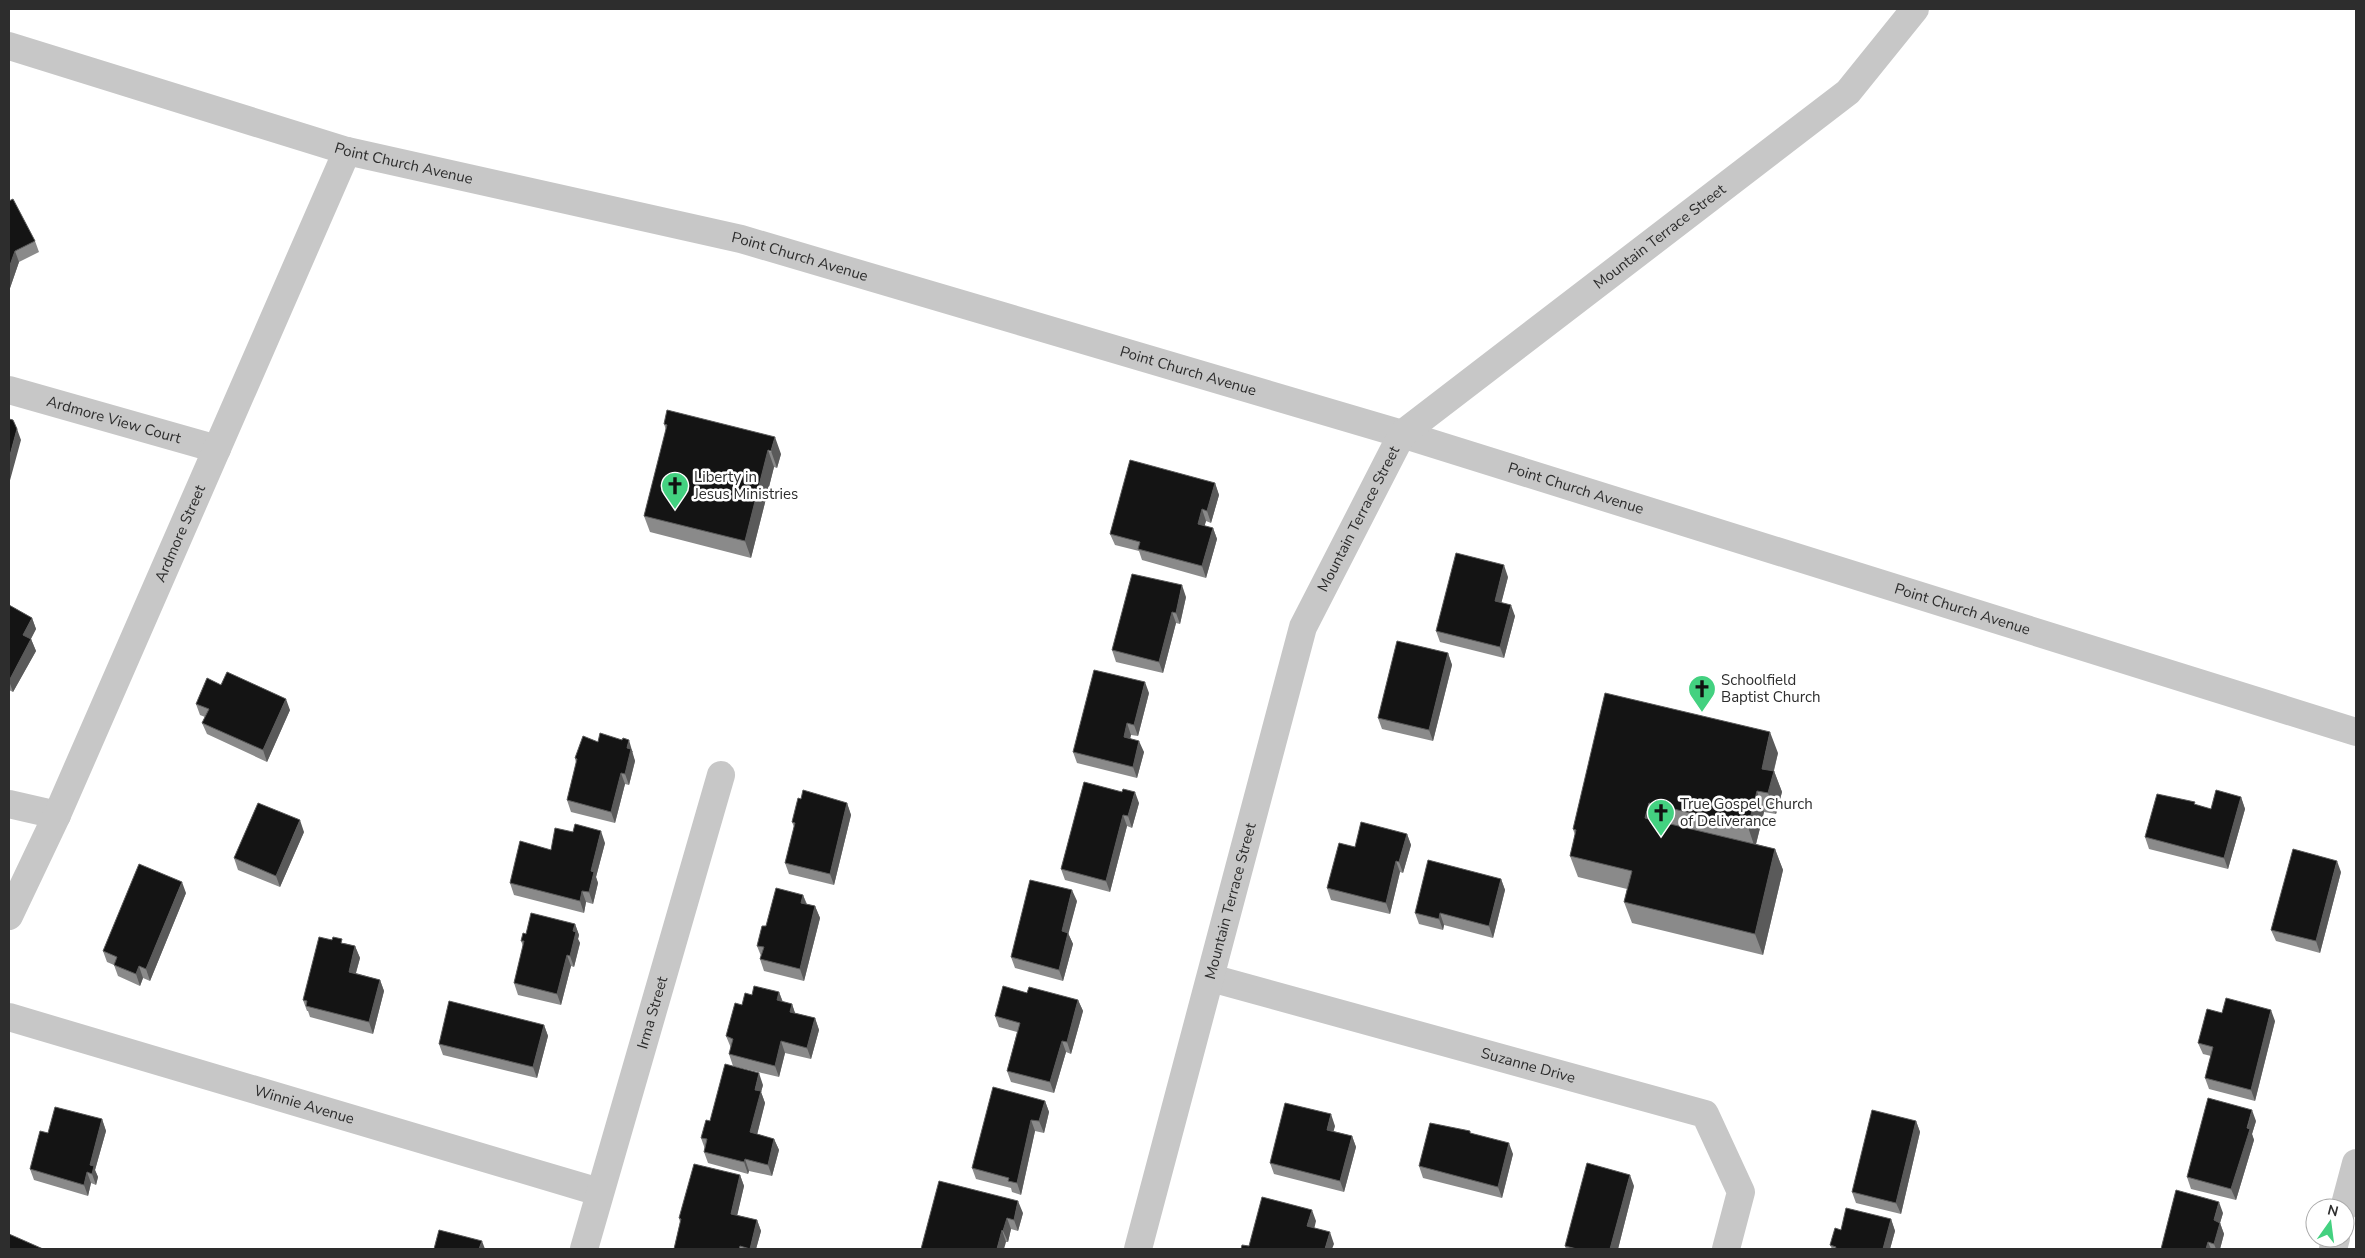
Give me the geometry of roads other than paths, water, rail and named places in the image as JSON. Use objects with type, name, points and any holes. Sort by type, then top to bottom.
[{"type":"street","name":"Mountain Terrace Street","points":[[1138,1249],[1303,627],[1402,434],[1848,92],[1915,9]]},
{"type":"street","name":"Point Church Avenue","points":[[9,46],[347,151],[741,239],[1402,434],[2356,732]]},
{"type":"street","name":"Ardmore Street","points":[[9,916],[57,815],[347,151]]},
{"type":"street","name":"Ardmore View Court","points":[[9,390],[218,449]]},
{"type":"street","name":"Irma Street","points":[[584,1249],[721,774]]},
{"type":"street","points":[[9,804],[57,815]]},
{"type":"street","name":"Suzanne Drive","points":[[1211,978],[1705,1114],[1741,1192],[1726,1249]]},
{"type":"street","name":"Winnie Avenue","points":[[9,1017],[600,1192]]},
{"type":"street","points":[[2347,1198],[2356,1163]]},
{"type":"place","name":"Liberty in Jesus Ministries","points":[[675,510]]},
{"type":"place","name":"Schoolfield Baptist Church","points":[[1702,713]]},
{"type":"place","name":"True Gospel Church of Deliverance","points":[[1661,837]]}]
